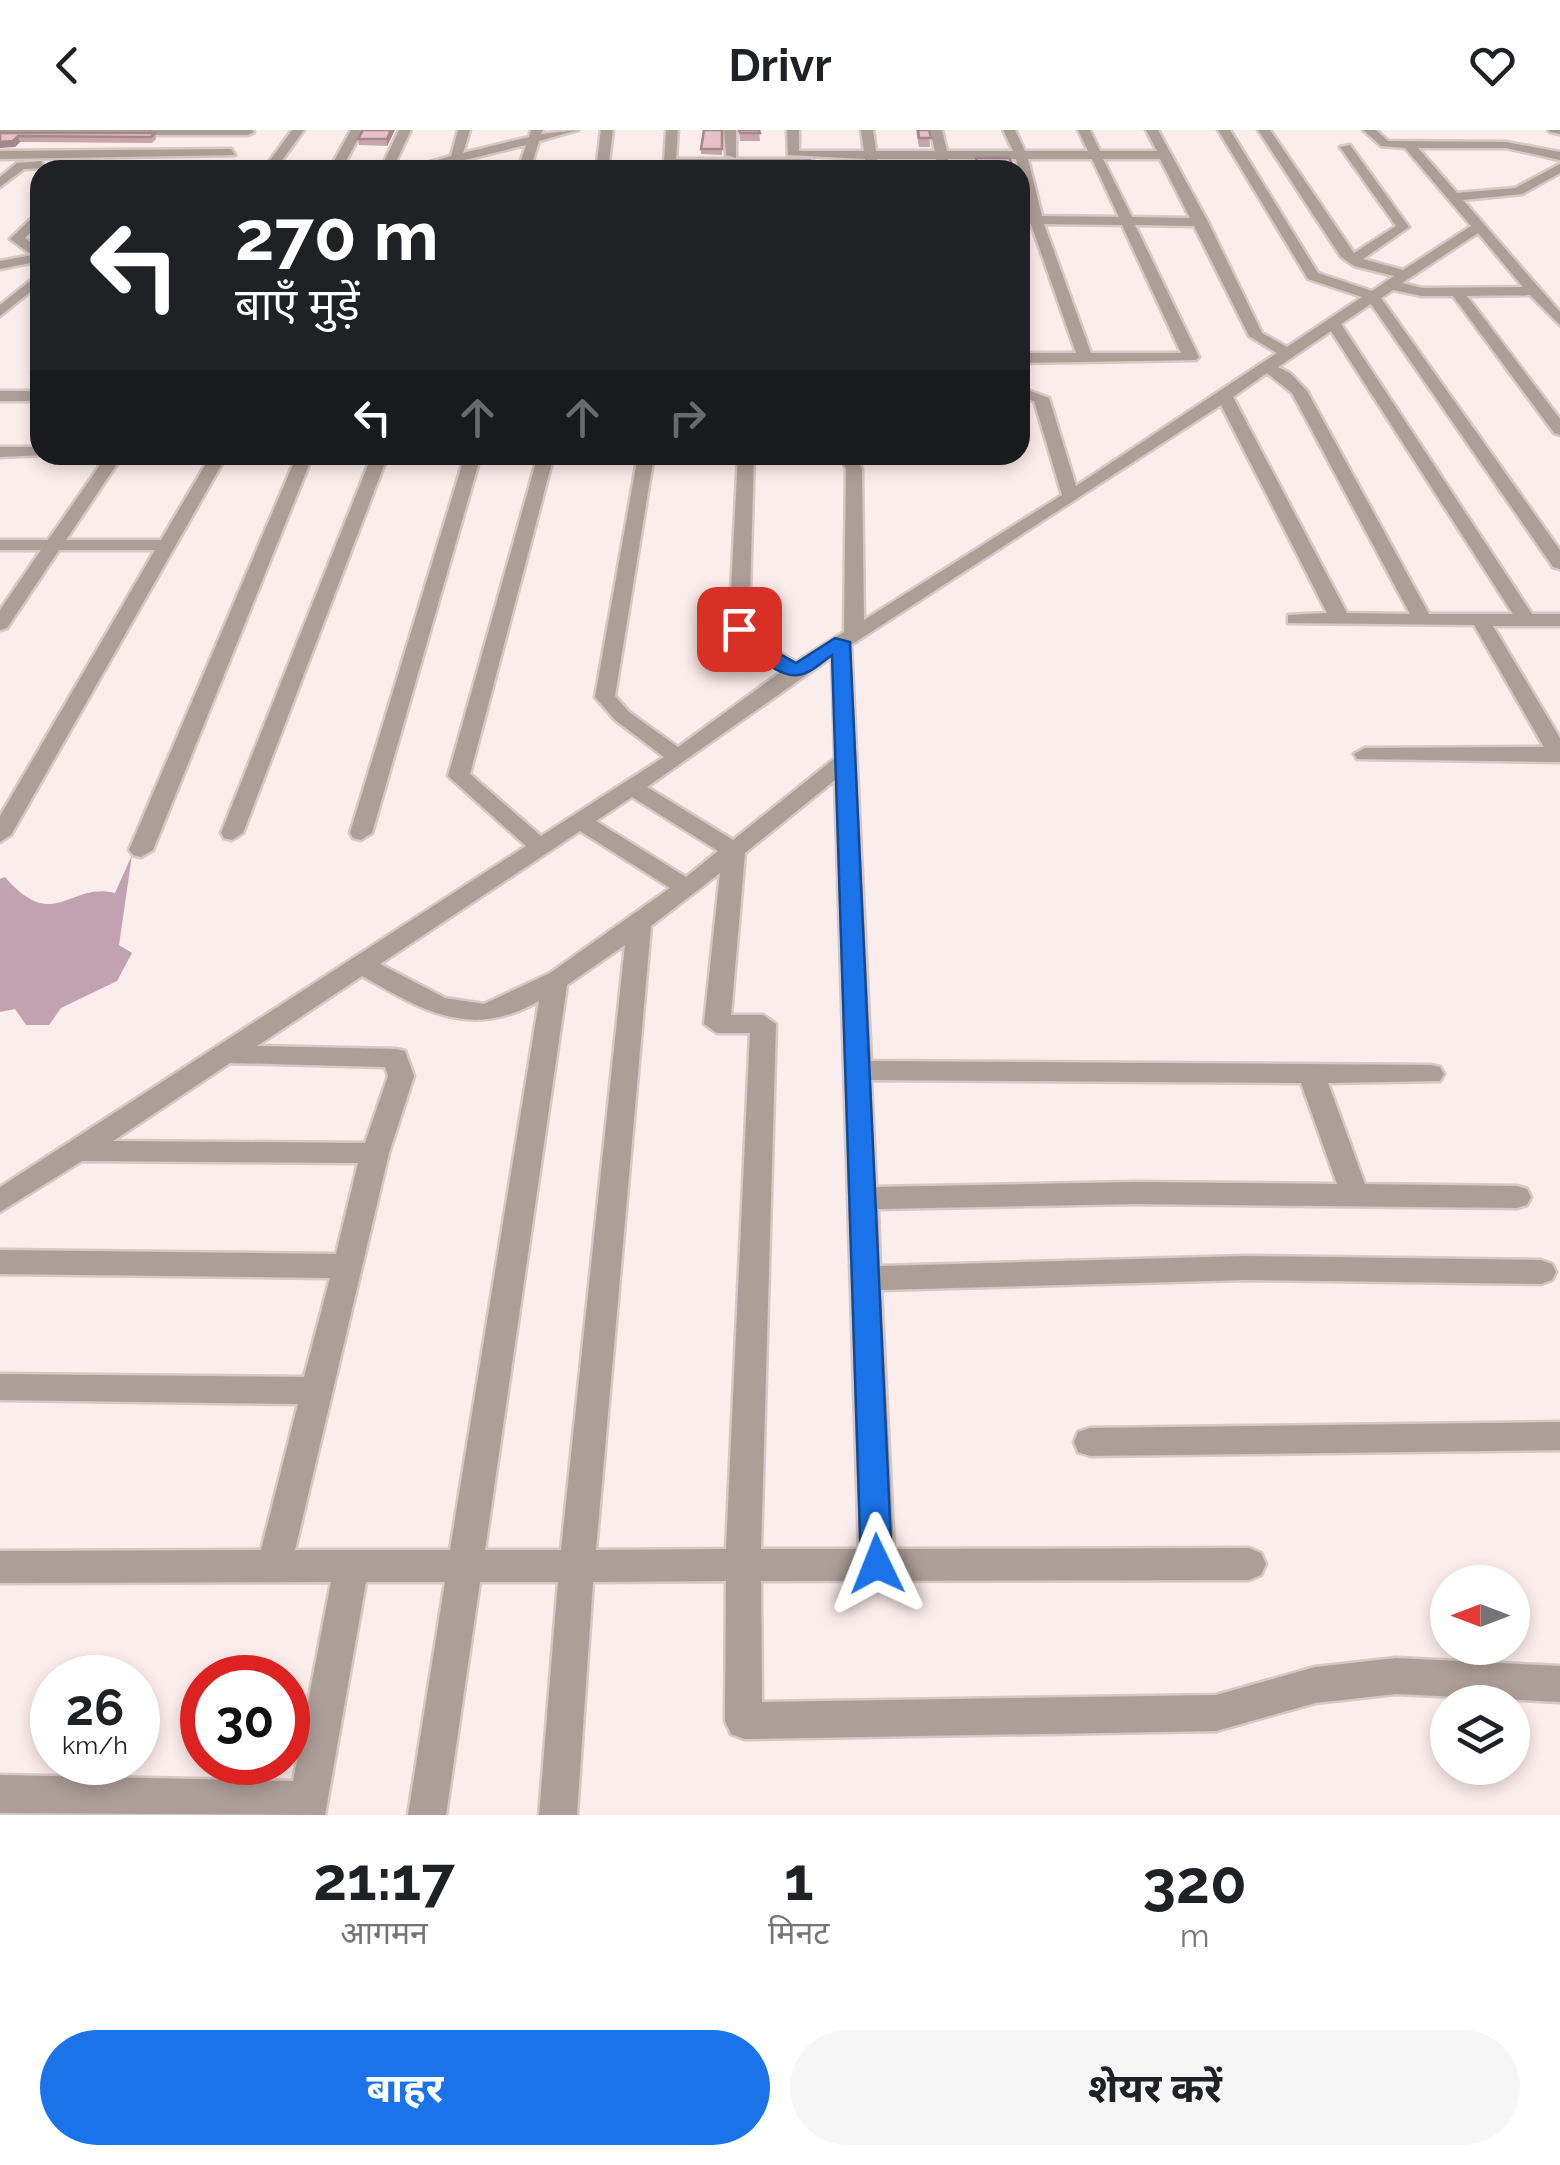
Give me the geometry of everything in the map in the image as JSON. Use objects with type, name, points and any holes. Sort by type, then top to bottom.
[{"type":"street","points":[[276,160],[298,130]]},
{"type":"street","points":[[340,160],[357,130]]},
{"type":"street","points":[[391,160],[405,130]]},
{"type":"street","points":[[458,160],[464,130]]},
{"type":"street","points":[[468,160],[536,135],[572,130]]},
{"type":"street","points":[[603,160],[607,130]]},
{"type":"street","points":[[670,160],[672,130]]},
{"type":"street","points":[[730,130],[732,155]]},
{"type":"street","points":[[792,130],[794,154],[846,160]]},
{"type":"street","points":[[867,130],[872,160]]},
{"type":"street","points":[[936,130],[943,160]]},
{"type":"street","points":[[1010,130],[1021,160]]},
{"type":"street","points":[[1030,358],[1191,357],[1084,130]]},
{"type":"street","points":[[1152,130],[1202,222],[1256,336],[1286,352]]},
{"type":"street","points":[[1224,130],[1312,276],[1416,292],[1534,290]]},
{"type":"street","points":[[1264,130],[1353,260],[1389,285],[1560,564]]},
{"type":"street","points":[[1369,130],[1381,143],[1506,144],[1560,156]]},
{"type":"street","points":[[1436,130],[1448,144]]},
{"type":"street","points":[[3,133],[249,131]]},
{"type":"street","points":[[226,160],[249,131]]},
{"type":"street","points":[[45,155],[69,132]]},
{"type":"street","points":[[527,160],[536,135]]},
{"type":"street","points":[[1506,144],[1520,137]]},
{"type":"street","points":[[1408,144],[1560,322]]},
{"type":"street","points":[[1346,147],[1403,227],[1353,260]]},
{"type":"street","points":[[0,155],[231,153]]},
{"type":"street","points":[[898,160],[942,155],[1164,155]]},
{"type":"street","points":[[0,183],[21,166],[30,166]]},
{"type":"street","points":[[1452,198],[1510,193],[1556,174]]},
{"type":"street","points":[[1030,195],[1086,358]]},
{"type":"street","points":[[1030,220],[1202,222]]},
{"type":"street","points":[[18,239],[30,225]]},
{"type":"street","points":[[0,1201],[358,963],[581,822],[796,670],[1070,497],[1478,227]]},
{"type":"street","points":[[0,242],[30,236]]},
{"type":"street","points":[[18,239],[30,248]]},
{"type":"street","points":[[0,264],[30,257]]},
{"type":"street","points":[[0,312],[30,286]]},
{"type":"street","points":[[1457,292],[1560,430]]},
{"type":"street","points":[[1332,322],[1526,620]]},
{"type":"street","points":[[1264,366],[1285,376],[1299,391],[1423,620]]},
{"type":"street","points":[[1224,392],[1340,619]]},
{"type":"street","points":[[1030,395],[1041,398],[1070,497]]},
{"type":"street","points":[[0,396],[30,396]]},
{"type":"street","points":[[3,457],[30,453]]},
{"type":"street","points":[[0,624],[108,465]]},
{"type":"street","points":[[0,835],[214,465]]},
{"type":"street","points":[[141,850],[301,465]]},
{"type":"street","points":[[232,833],[376,465]]},
{"type":"street","points":[[361,833],[471,465]]},
{"type":"street","points":[[539,846],[458,776],[543,465]]},
{"type":"street","points":[[644,465],[605,697],[622,716],[678,757]]},
{"type":"street","points":[[746,465],[739,629],[758,649],[796,670]]},
{"type":"street","points":[[852,465],[846,760],[877,1564]]},
{"type":"street","points":[[0,545],[170,545]]},
{"type":"street","points":[[1295,619],[1560,620]]},
{"type":"street","points":[[1480,620],[1559,754]]},
{"type":"street","points":[[1365,754],[1559,754]]},
{"type":"street","points":[[358,963],[452,1009],[480,1014],[506,1010],[555,980],[734,851],[846,760]]},
{"type":"street","points":[[632,787],[734,851]]},
{"type":"street","points":[[581,822],[684,886]]},
{"type":"street","points":[[734,851],[716,1024],[763,1024],[743,1565],[744,1721],[1216,1713],[1316,1685],[1396,1676],[1560,1684]]},
{"type":"street","points":[[558,1815],[577,1566],[640,919]]},
{"type":"street","points":[[427,1815],[555,980]]},
{"type":"street","points":[[222,1054],[396,1058],[401,1076],[375,1153],[274,1566]]},
{"type":"street","points":[[858,1070],[1431,1074]]},
{"type":"street","points":[[1311,1074],[1355,1196]]},
{"type":"street","points":[[76,1151],[375,1153]]},
{"type":"street","points":[[862,1198],[1518,1197]]},
{"type":"street","points":[[0,1262],[348,1266]]},
{"type":"street","points":[[866,1278],[1244,1268],[1541,1272]]},
{"type":"street","points":[[0,1387],[316,1391]]},
{"type":"street","points":[[1090,1442],[1560,1436]]},
{"type":"street","points":[[0,1567],[1249,1564]]},
{"type":"street","points":[[0,1794],[64,1805],[308,1807],[351,1566]]},
{"type":"shaded area","points":[[132,855],[119,945],[132,953],[117,981],[61,1008],[49,1025],[26,1025],[15,1009],[0,1012],[0,879],[5,877],[22,894],[49,904],[86,893],[115,893]]},
{"type":"building","points":[[363,130],[391,130],[387,139],[358,139]]},
{"type":"building","points":[[704,130],[722,130],[722,149],[701,149]]},
{"type":"building","points":[[918,130],[929,130],[931,138],[919,138]]},
{"type":"building","points":[[0,131],[155,133],[151,137],[18,136],[13,141],[0,142]]},
{"type":"building","points":[[976,158],[1010,160],[976,160]]},
{"type":"route","points":[[739,629],[758,649],[796,670],[841,642],[877,1564]]}]
